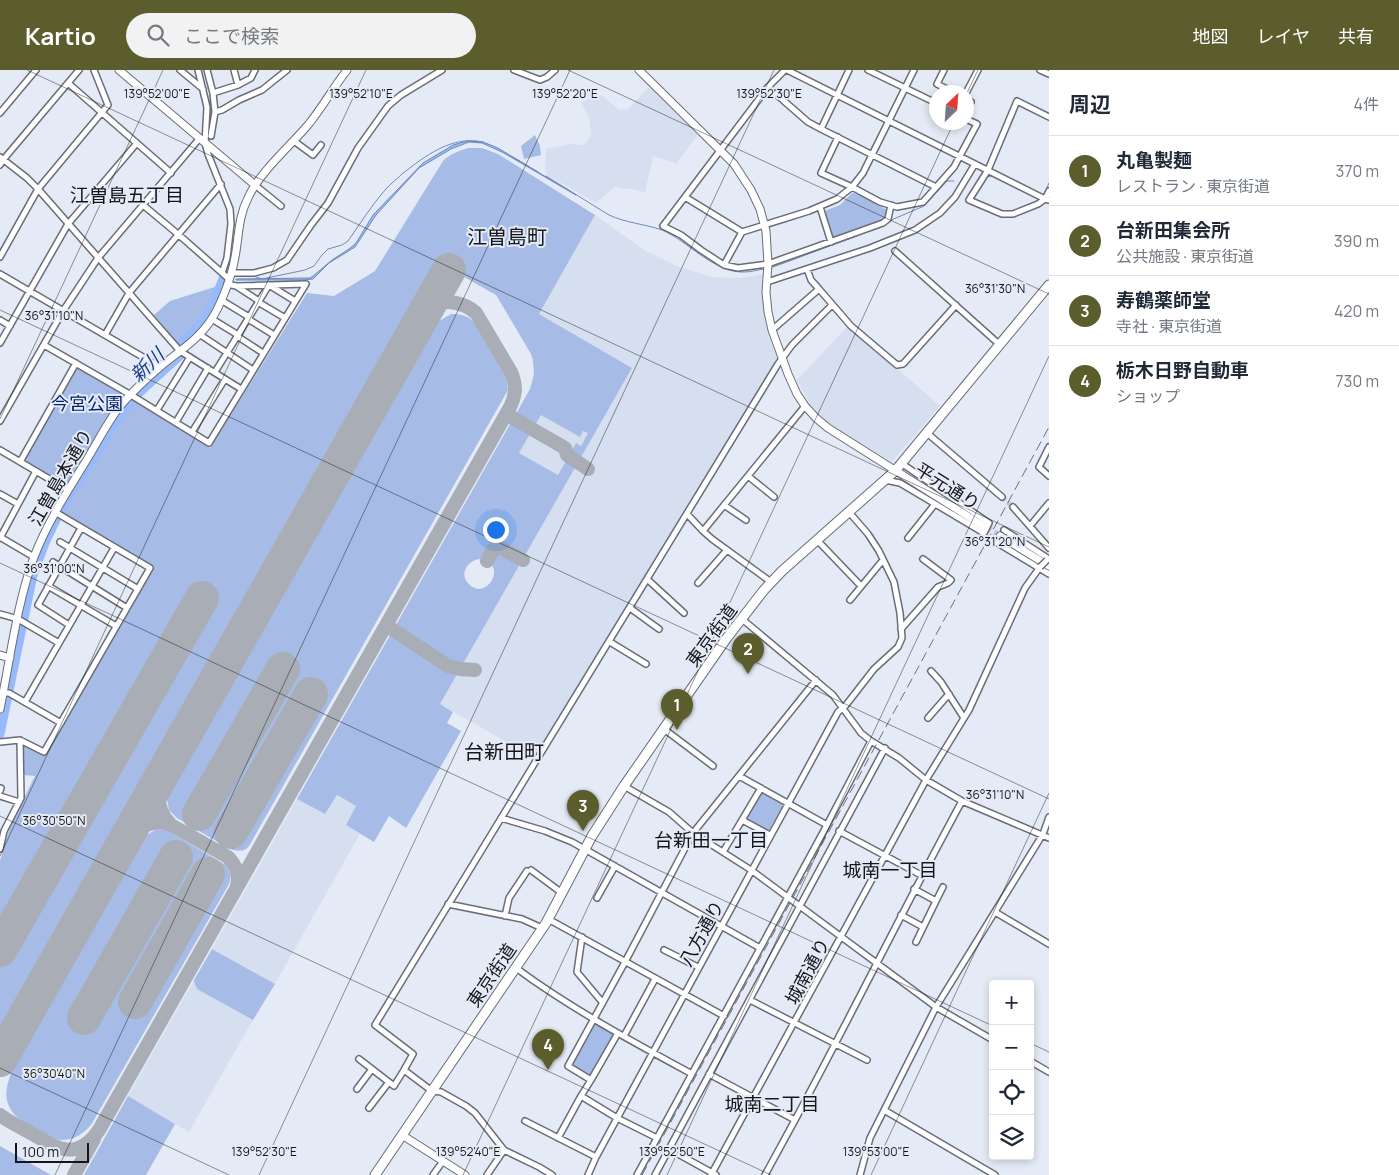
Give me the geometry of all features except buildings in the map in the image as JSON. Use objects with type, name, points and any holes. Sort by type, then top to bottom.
[{"type":"highway","name":"東京街道","points":[[375,1175],[548,919],[585,849],[624,786],[742,619],[771,582],[788,565],[898,467],[1049,286]]},
{"type":"street","points":[[0,113],[35,72],[28,70]]},
{"type":"street","points":[[0,165],[2,158],[79,70]]},
{"type":"street","points":[[0,256],[38,189],[108,105],[94,70]]},
{"type":"street","points":[[120,70],[202,141],[282,206]]},
{"type":"street","points":[[180,70],[203,89]]},
{"type":"street","points":[[198,70],[207,107],[202,141],[230,209],[231,224],[227,258],[222,273]]},
{"type":"street","points":[[207,70],[213,92],[215,112],[210,136]]},
{"type":"street","points":[[234,70],[238,85]]},
{"type":"street","points":[[213,92],[238,85],[252,78],[255,70]]},
{"type":"street","points":[[215,112],[262,90],[287,70]]},
{"type":"street","name":"江曽島本通り","points":[[0,709],[28,574],[44,533],[55,512],[113,416],[131,395],[199,334],[212,319],[229,279],[236,256],[242,210],[255,185],[310,123],[347,70]]},
{"type":"street","points":[[229,279],[273,268],[287,260],[328,202],[358,148],[388,106],[401,95],[442,70]]},
{"type":"street","points":[[514,70],[540,80],[555,70]]},
{"type":"street","name":"平元通り","points":[[639,70],[734,164],[751,190],[760,209],[765,226],[768,247],[766,292],[772,330],[794,387],[805,406],[828,428],[898,467],[985,527]]},
{"type":"street","points":[[891,205],[888,218],[883,223],[768,264],[738,268],[724,265],[681,235],[663,226],[768,87],[786,70],[1047,200]]},
{"type":"street","points":[[821,129],[849,70]]},
{"type":"street","points":[[868,70],[929,100]]},
{"type":"street","points":[[684,197],[742,232],[765,226],[837,199],[852,187],[863,173],[914,70]]},
{"type":"street","points":[[939,85],[937,84],[944,70]]},
{"type":"street","points":[[970,85],[978,70]]},
{"type":"street","points":[[1040,70],[1049,74]]},
{"type":"street","points":[[68,83],[171,173]]},
{"type":"street","points":[[768,87],[808,122],[936,187]]},
{"type":"street","points":[[1047,200],[1013,214],[1002,214],[969,200],[988,170],[1017,101],[1049,117]]},
{"type":"street","points":[[838,137],[821,173],[880,202],[897,207],[923,202],[954,167],[974,130]]},
{"type":"street","points":[[0,421],[62,311],[98,258],[171,173],[202,141]]},
{"type":"street","points":[[294,141],[313,155],[321,145]]},
{"type":"street","points":[[0,343],[68,224],[137,143]]},
{"type":"street","points":[[2,158],[38,189],[180,351],[241,389]]},
{"type":"street","points":[[767,282],[870,248],[915,230],[940,213],[954,197],[975,164]]},
{"type":"street","points":[[105,335],[130,293],[221,184]]},
{"type":"street","points":[[1047,200],[1049,191]]},
{"type":"street","points":[[143,205],[236,286],[285,318]]},
{"type":"street","points":[[820,206],[831,242]]},
{"type":"street","points":[[724,265],[742,232]]},
{"type":"street","points":[[895,251],[1000,346]]},
{"type":"street","points":[[807,269],[811,280],[851,326],[897,365],[903,364],[956,305]]},
{"type":"street","points":[[0,274],[160,367]]},
{"type":"street","points":[[44,345],[157,410],[209,443],[306,284],[236,286]]},
{"type":"street","points":[[269,285],[295,301]]},
{"type":"street","points":[[215,372],[269,285]]},
{"type":"street","points":[[772,330],[819,289]]},
{"type":"street","points":[[221,300],[274,335]]},
{"type":"street","points":[[359,1059],[394,1086],[413,1054],[374,1025],[782,358],[792,345],[832,305]]},
{"type":"street","points":[[212,319],[263,353]]},
{"type":"street","points":[[0,320],[10,326]]},
{"type":"street","points":[[199,334],[253,370]]},
{"type":"street","points":[[157,410],[190,357]]},
{"type":"street","points":[[20,462],[76,363]]},
{"type":"street","points":[[176,422],[208,368]]},
{"type":"street","points":[[192,432],[225,379]]},
{"type":"street","points":[[702,531],[805,406]]},
{"type":"street","points":[[0,407],[6,410]]},
{"type":"street","points":[[927,433],[1002,497]]},
{"type":"street","points":[[1049,447],[1039,467],[1049,476]]},
{"type":"street","points":[[0,450],[68,490]]},
{"type":"street","points":[[884,480],[900,483],[984,533],[990,523],[898,467]]},
{"type":"street","points":[[34,558],[0,537],[36,471]]},
{"type":"street","points":[[748,476],[774,497]]},
{"type":"street","points":[[0,494],[18,504]]},
{"type":"street","points":[[1030,526],[1049,503]]},
{"type":"street","points":[[908,538],[935,504]]},
{"type":"street","points":[[724,505],[746,520]]},
{"type":"street","points":[[1013,508],[1049,548]]},
{"type":"street","points":[[0,742],[20,740],[44,752],[150,568],[55,512]]},
{"type":"street","points":[[849,512],[868,534],[894,582],[901,629]]},
{"type":"street","points":[[687,514],[702,531],[771,582]]},
{"type":"street","points":[[69,625],[38,605],[81,528]]},
{"type":"street","points":[[1000,536],[1048,560]]},
{"type":"street","points":[[1000,536],[1049,574]]},
{"type":"street","points":[[817,540],[861,586]]},
{"type":"street","points":[[60,542],[138,589]]},
{"type":"street","points":[[25,702],[114,548]]},
{"type":"street","points":[[698,583],[727,550]]},
{"type":"street","points":[[901,629],[938,587],[951,580],[923,559]]},
{"type":"street","points":[[850,600],[883,560]]},
{"type":"street","name":"城南通り","points":[[713,1174],[926,780],[969,710],[1025,588],[1048,560]]},
{"type":"street","points":[[52,562],[127,608]]},
{"type":"street","points":[[647,579],[684,613]]},
{"type":"street","points":[[48,586],[116,626]]},
{"type":"street","points":[[630,608],[659,630]]},
{"type":"street","points":[[0,614],[18,619],[59,643]]},
{"type":"street","points":[[742,619],[833,696],[861,733],[871,741],[885,748],[926,780],[962,801],[1049,838]]},
{"type":"street","name":"八方通り","points":[[588,1175],[652,1052],[838,712],[846,705],[874,669],[898,647],[902,638],[901,629]]},
{"type":"street","points":[[610,642],[646,664]]},
{"type":"street","points":[[0,655],[10,658]]},
{"type":"street","points":[[931,671],[949,694],[964,718]]},
{"type":"street","points":[[591,1080],[568,1066],[625,962],[685,845],[816,680]]},
{"type":"street","points":[[3,692],[25,702],[61,723]]},
{"type":"street","points":[[928,718],[949,694]]},
{"type":"street","points":[[664,729],[713,766]]},
{"type":"street","points":[[0,849],[2,830],[21,798],[20,740]]},
{"type":"street","points":[[637,1175],[871,741]]},
{"type":"street","points":[[663,1175],[656,1173],[885,748]]},
{"type":"street","points":[[739,776],[827,825]]},
{"type":"street","points":[[624,786],[669,812],[693,833],[751,870],[936,1007],[989,1038]]},
{"type":"street","points":[[722,852],[761,788]]},
{"type":"street","points":[[0,796],[19,802]]},
{"type":"street","points":[[765,1175],[836,1044],[921,875],[962,801]]},
{"type":"street","points":[[860,1175],[870,1138],[936,1007],[1043,834],[1049,817]]},
{"type":"street","points":[[501,818],[545,830],[572,842],[760,948]]},
{"type":"street","points":[[742,820],[770,835]]},
{"type":"street","points":[[840,831],[921,875]]},
{"type":"street","points":[[597,898],[615,866]]},
{"type":"street","points":[[504,916],[509,898],[529,871],[562,892]]},
{"type":"street","points":[[916,942],[943,887]]},
{"type":"street","points":[[914,889],[936,901]]},
{"type":"street","points":[[448,904],[522,919],[542,928]]},
{"type":"street","points":[[995,912],[1049,944]]},
{"type":"street","points":[[901,916],[923,927]]},
{"type":"street","points":[[548,919],[724,1016]]},
{"type":"street","points":[[582,937],[577,972],[602,1002]]},
{"type":"street","points":[[664,950],[698,967]]},
{"type":"street","points":[[516,968],[538,984],[594,1018],[692,1074]]},
{"type":"street","points":[[624,1036],[655,979]]},
{"type":"street","points":[[750,1000],[867,1060]]},
{"type":"street","points":[[558,1138],[618,1032]]},
{"type":"street","points":[[1034,1063],[1049,1072]]},
{"type":"street","points":[[357,1089],[372,1069]]},
{"type":"street","points":[[404,1070],[432,1091],[441,1092],[466,1106],[504,1150],[552,1175]]},
{"type":"street","points":[[709,1074],[795,1120]]},
{"type":"street","points":[[369,1108],[388,1082]]},
{"type":"street","points":[[581,1096],[617,1118],[657,1138]]},
{"type":"street","points":[[884,1110],[995,1175]]},
{"type":"street","points":[[525,1121],[596,1157]]},
{"type":"street","points":[[402,1135],[465,1175]]},
{"type":"street","points":[[669,1149],[713,1174]]},
{"type":"street","points":[[487,1175],[504,1150]]},
{"type":"street","points":[[433,1175],[443,1161]]},
{"type":"shaded area","points":[[649,87],[698,135],[678,161],[678,164],[653,156],[645,193],[616,186],[596,203],[547,175],[545,169],[546,149],[570,144],[584,145],[591,136],[589,117],[581,102],[602,95],[619,110],[628,109]]},
{"type":"shaded area","points":[[467,141],[483,142],[498,148],[576,195],[502,152],[482,143],[469,142],[451,149],[419,168],[376,215],[355,247],[329,263],[313,279],[236,280],[310,278],[332,260],[356,243],[373,215],[423,163],[453,145]]},
{"type":"shaded area","points":[[595,215],[644,250],[677,266],[712,277],[740,278],[764,274],[762,298],[764,315],[767,332],[778,359],[536,759],[440,704],[632,368],[539,314]]},
{"type":"shaded area","points":[[848,326],[940,406],[892,462],[824,421],[808,401],[797,380]]},
{"type":"shaded area","points":[[541,414],[580,436],[583,430],[588,433],[581,446],[576,444],[558,475],[519,453]]},
{"type":"shaded area","points":[[337,795],[356,806],[346,825],[360,834],[275,984],[212,949],[297,799],[325,814]]},
{"type":"shaded area","points":[[194,980],[197,989],[253,1020],[189,1132],[128,1096]]},
{"type":"green space","points":[[535,135],[540,146],[541,155],[524,159],[521,146]]},
{"type":"green space","points":[[468,148],[482,148],[498,154],[595,215],[539,314],[632,368],[440,704],[453,712],[447,723],[461,731],[406,828],[389,816],[374,842],[346,825],[356,806],[337,795],[325,814],[297,799],[530,389],[534,374],[531,354],[496,295],[436,261],[0,1027],[0,861],[10,826],[35,776],[23,775],[22,745],[47,755],[153,568],[64,516],[62,512],[130,405],[134,403],[137,403],[210,448],[307,293],[334,296],[375,271],[443,161]],"holes":[[[541,415],[580,437],[583,431],[588,433],[581,446],[576,443],[558,475],[519,453]],[[479,559],[488,562],[493,567],[494,574],[487,586],[481,589],[475,588],[468,583],[464,575],[468,565]]]},
{"type":"green space","points":[[852,193],[876,203],[888,211],[886,219],[835,239],[831,237],[825,212],[840,205]]},
{"type":"green space","points":[[224,284],[209,317],[199,330],[180,346],[154,315],[170,301]]},
{"type":"green space","points":[[451,314],[465,316],[476,325],[505,374],[508,390],[249,846],[236,851],[228,848],[177,818],[169,810],[167,799],[439,321]]},
{"type":"green space","name":"今宮公園","points":[[81,368],[122,392],[123,397],[107,418],[67,485],[25,462],[24,459],[76,369]]},
{"type":"green space","points":[[760,792],[783,805],[768,832],[745,818]]},
{"type":"green space","points":[[157,829],[166,830],[226,865],[231,875],[229,884],[91,1125],[74,1138],[66,1140],[56,1139],[31,1127],[13,1113],[6,1096],[10,1076],[147,835]]},
{"type":"green space","points":[[212,949],[275,984],[253,1020],[197,989],[194,980]]},
{"type":"green space","points":[[595,1023],[615,1034],[590,1076],[571,1065]]},
{"type":"green space","points":[[128,1096],[175,1124],[146,1175],[84,1175]]},
{"type":"green space","points":[[0,1146],[51,1175],[0,1175]]},
{"type":"waterway","points":[[251,275],[262,279],[305,270],[314,266],[328,249],[348,241],[387,188],[420,160],[450,144],[472,141],[483,142]]},
{"type":"waterway","points":[[513,157],[538,172]]},
{"type":"waterway","points":[[546,176],[609,215],[662,230],[722,267],[744,272],[764,269]]},
{"type":"waterway","points":[[986,177],[992,176],[1038,197]]},
{"type":"waterway","points":[[889,221],[924,206],[947,181],[954,181]]},
{"type":"waterway","points":[[1042,195],[1049,183]]},
{"type":"waterway","points":[[773,267],[869,230]]},
{"type":"waterway","name":"新川","points":[[0,734],[33,575],[61,509],[122,412],[139,393],[183,353],[180,344],[209,313],[228,267]]},
{"type":"taxiway","points":[[0,1115],[50,1144],[67,1150],[83,1146],[99,1130],[509,409],[515,391],[513,377],[476,313],[460,304],[430,303]]},
{"type":"taxiway","points":[[506,414],[565,448],[567,455],[588,469]]},
{"type":"taxiway","points":[[487,561],[496,545],[523,560]]},
{"type":"taxiway","points":[[386,625],[448,666],[475,670]]},
{"type":"taxiway","points":[[160,778],[159,803],[163,815],[171,825]]},
{"type":"taxiway","points":[[130,831],[141,826],[159,822],[171,825],[228,857],[237,870],[237,886]]},
{"type":"taxiway","points":[[74,1175],[94,1139]]},
{"type":"runway","points":[[0,1060],[449,270]]},
{"type":"runway","points":[[0,950],[202,598]]},
{"type":"runway","points":[[199,814],[283,669]]},
{"type":"runway","points":[[231,832],[311,694]]},
{"type":"runway","points":[[84,1018],[176,857]]},
{"type":"runway","points":[[135,1002],[208,874]]},
{"type":"tunnel","points":[[1002,497],[1013,507]]},
{"type":"tunnel","points":[[985,527],[1000,536]]},
{"type":"railway","points":[[642,1175],[1049,427]]},
{"type":"place","name":"台新田集会所","points":[[748,674]]},
{"type":"place","name":"丸亀製麺","points":[[677,730]]},
{"type":"place","name":"寿鶴薬師堂","points":[[583,831]]},
{"type":"place","name":"栃木日野自動車","points":[[548,1070]]},
{"type":"district","name":"江曽島五丁目","points":[[127,195]]},
{"type":"district","name":"江曽島町","points":[[507,236]]},
{"type":"district","name":"台新田町","points":[[504,751]]},
{"type":"district","name":"台新田一丁目","points":[[711,840]]},
{"type":"district","name":"城南一丁目","points":[[890,870]]},
{"type":"district","name":"城南二丁目","points":[[772,1104]]}]
